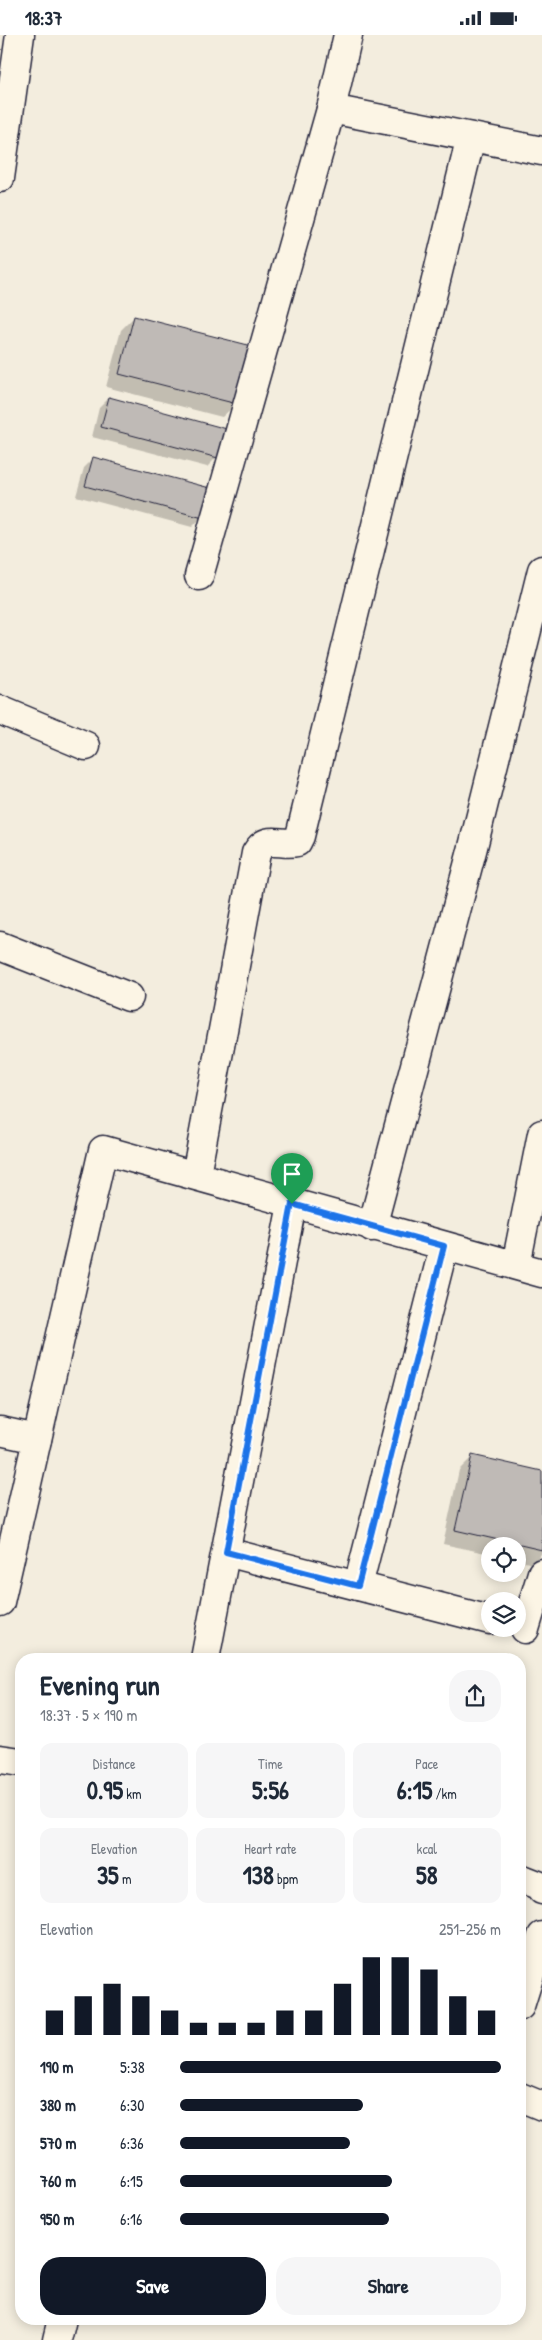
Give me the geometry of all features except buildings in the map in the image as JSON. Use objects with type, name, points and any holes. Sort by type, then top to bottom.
[{"type":"street","points":[[0,178],[20,35]]},
{"type":"street","points":[[199,576],[331,109],[348,35]]},
{"type":"street","points":[[331,109],[542,151]]},
{"type":"street","points":[[196,1175],[256,853],[261,845],[268,842],[297,842],[300,836],[470,137]]},
{"type":"street","points":[[372,1227],[476,837],[542,570]]},
{"type":"street","points":[[0,710],[86,746]]},
{"type":"street","points":[[0,946],[129,997]]},
{"type":"street","points":[[516,1265],[542,1134]]},
{"type":"street","points":[[0,1602],[103,1150],[196,1175],[372,1227],[542,1273]]},
{"type":"street","points":[[206,1653],[292,1204]]},
{"type":"street","points":[[358,1586],[444,1246]]},
{"type":"street","points":[[0,1431],[37,1439]]},
{"type":"street","points":[[226,1552],[481,1618]]},
{"type":"street","points":[[528,1630],[542,1573]]},
{"type":"street","points":[[0,1759],[15,1761]]},
{"type":"street","points":[[526,1881],[538,1885],[542,1890]]},
{"type":"street","points":[[526,1987],[542,1936]]},
{"type":"street","points":[[526,2099],[542,2106]]},
{"type":"street","points":[[57,2340],[61,2325]]},
{"type":"route","points":[[292,1204],[444,1246],[358,1586],[226,1552],[292,1204]]}]
